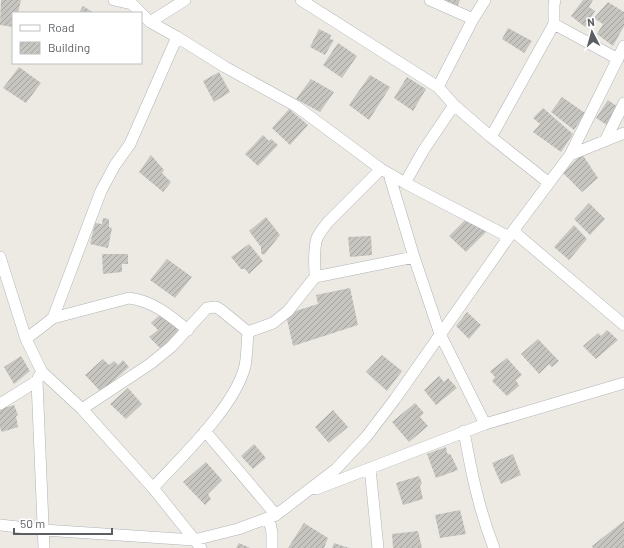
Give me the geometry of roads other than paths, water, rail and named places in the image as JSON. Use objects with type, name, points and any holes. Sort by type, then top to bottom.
[{"type":"street","points":[[114,0],[131,2],[140,12]]},
{"type":"street","points":[[150,22],[185,0]]},
{"type":"street","points":[[301,0],[438,87],[454,105],[491,137],[549,183]]},
{"type":"street","points":[[430,0],[473,19]]},
{"type":"street","points":[[438,87],[473,19],[485,0]]},
{"type":"street","points":[[491,137],[554,24],[555,0]]},
{"type":"street","points":[[142,14],[150,22],[225,67],[296,106],[385,171],[405,183],[511,234],[624,325]]},
{"type":"street","points":[[554,24],[618,59]]},
{"type":"street","points":[[53,318],[101,191],[115,165],[130,144],[177,37]]},
{"type":"street","points":[[0,525],[197,544],[272,516],[304,494],[336,469],[366,437],[395,399],[511,234],[570,155],[624,46]]},
{"type":"street","points":[[605,141],[624,103]]},
{"type":"street","points":[[405,183],[423,151],[454,105]]},
{"type":"street","points":[[570,155],[624,133]]},
{"type":"street","points":[[385,171],[440,334],[485,424]]},
{"type":"street","points":[[248,332],[273,323],[288,311],[315,277],[315,248],[317,239],[322,230],[328,222],[385,171]]},
{"type":"street","points":[[0,257],[39,377],[44,548]]},
{"type":"street","points":[[315,277],[414,257]]},
{"type":"street","points":[[26,339],[53,318],[129,298],[151,304],[164,311],[188,330]]},
{"type":"street","points":[[82,409],[150,364],[171,347],[207,308],[216,307],[248,332]]},
{"type":"street","points":[[153,488],[205,431],[227,403],[238,385],[245,366],[248,332]]},
{"type":"street","points":[[39,377],[82,409],[153,488],[197,544]]},
{"type":"street","points":[[0,404],[39,377]]},
{"type":"street","points":[[304,494],[464,431],[624,383]]},
{"type":"street","points":[[205,431],[272,516],[272,548]]},
{"type":"street","points":[[464,431],[472,476],[481,512],[494,548]]},
{"type":"street","points":[[370,468],[378,548]]}]
